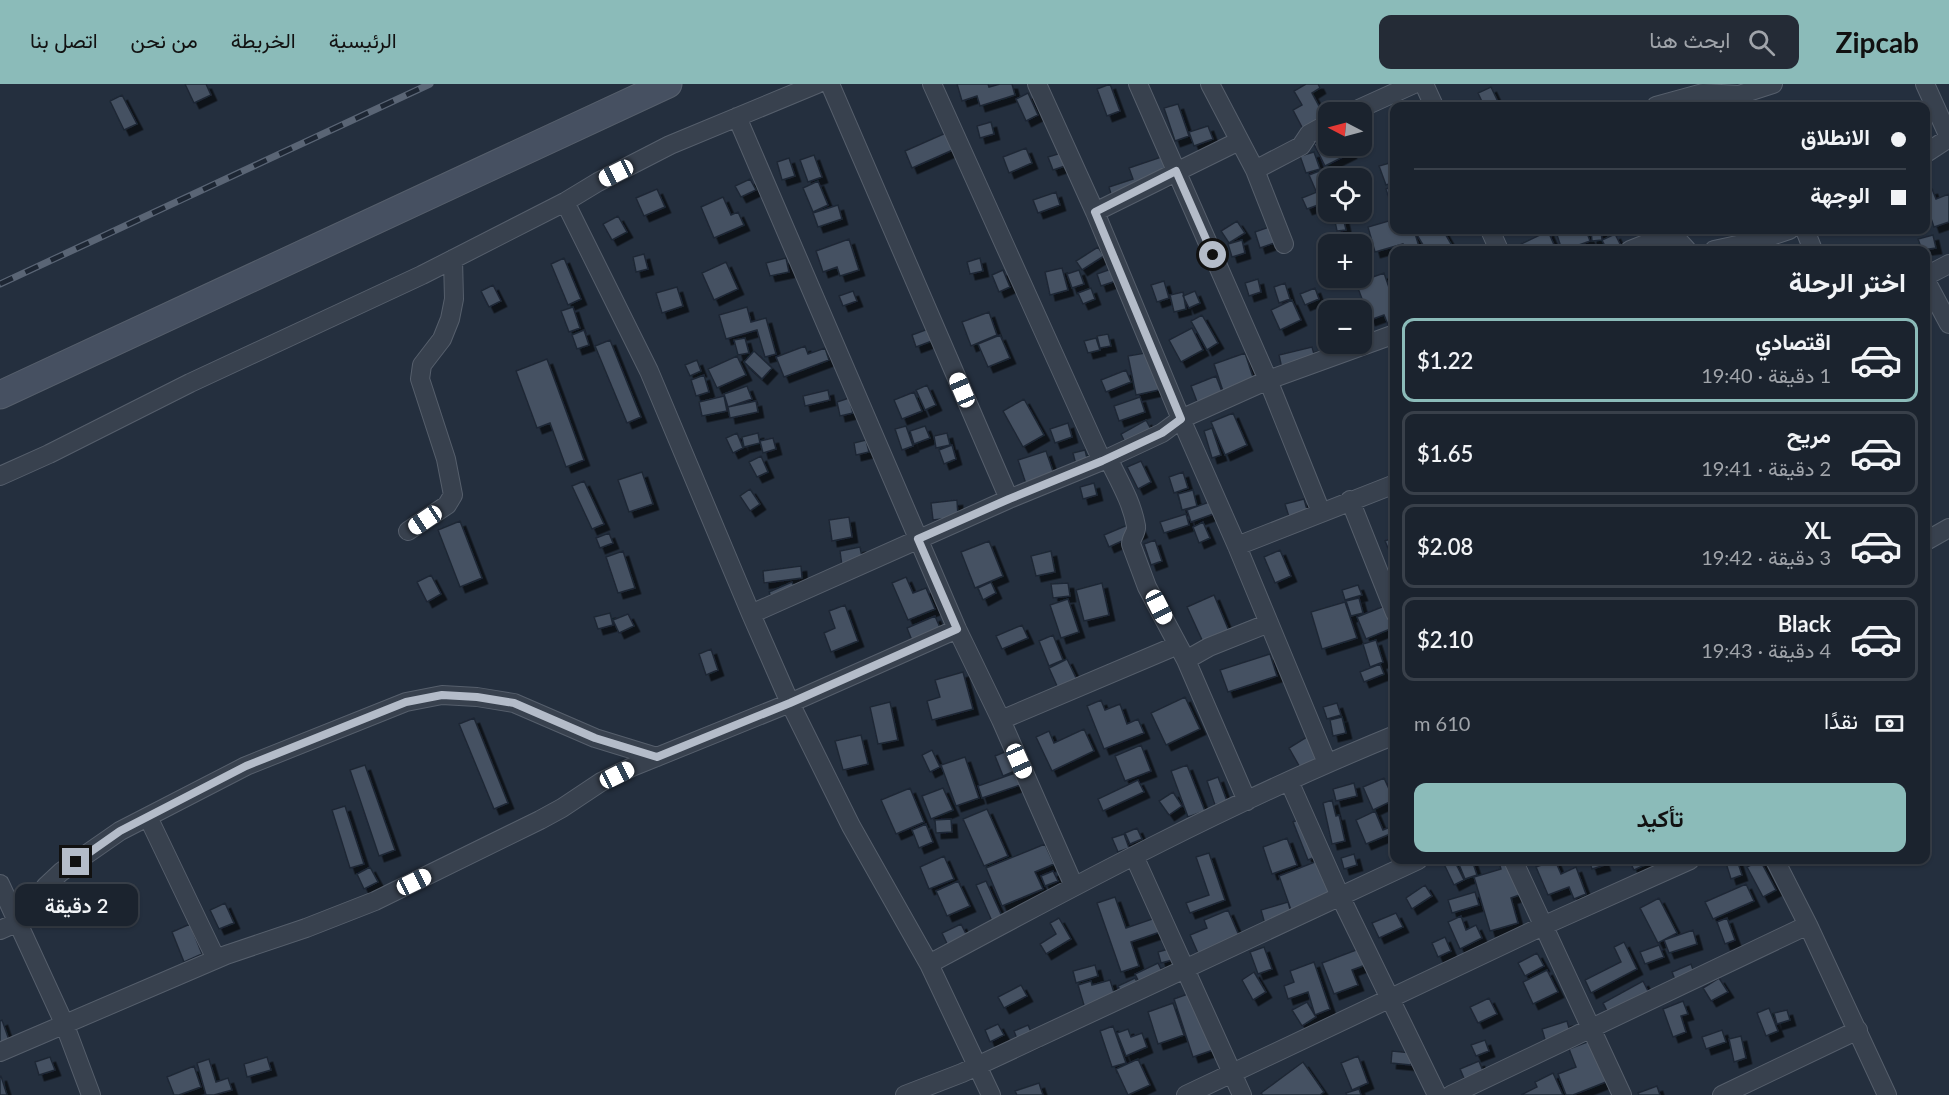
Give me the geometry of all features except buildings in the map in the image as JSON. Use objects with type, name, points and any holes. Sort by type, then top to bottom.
[{"type":"street","points":[[0,395],[668,84]]},
{"type":"street","points":[[0,476],[453,259],[670,145],[817,84]]},
{"type":"street","points":[[830,84],[1009,499]]},
{"type":"street","points":[[932,84],[1105,459],[1130,507],[1136,527],[1131,539],[1133,550],[1147,587],[1182,652],[1247,801]]},
{"type":"street","points":[[1037,84],[1095,212],[1327,763]]},
{"type":"street","points":[[1138,84],[1268,380],[1321,512]]},
{"type":"street","points":[[1210,84],[1255,170],[1284,244]]},
{"type":"street","points":[[1372,103],[1414,84]]},
{"type":"street","points":[[1424,84],[1432,102]]},
{"type":"street","points":[[1670,102],[1703,93],[1739,95],[1773,84]]},
{"type":"street","points":[[1925,84],[1949,138],[1930,150]]},
{"type":"street","points":[[737,117],[957,629],[1001,720],[1074,886]]},
{"type":"street","points":[[1255,170],[1301,146],[1309,134],[1318,129]]},
{"type":"street","points":[[1095,212],[1239,141]]},
{"type":"street","points":[[565,202],[650,371],[790,703],[851,826],[929,964],[991,1095]]},
{"type":"street","points":[[1733,246],[1777,234]]},
{"type":"street","points":[[1640,246],[1668,235],[1683,246]]},
{"type":"street","points":[[408,531],[447,505],[453,495],[446,459],[420,379],[422,365],[442,339],[450,319],[453,299],[453,259]]},
{"type":"street","points":[[1930,274],[1949,264]]},
{"type":"street","points":[[1930,288],[1949,324]]},
{"type":"street","points":[[751,614],[1009,499],[1105,459],[1162,433],[1181,419],[1268,380],[1390,341]]},
{"type":"street","points":[[1237,546],[1390,486]]},
{"type":"street","points":[[1350,501],[1390,601]]},
{"type":"street","points":[[1930,539],[1949,528]]},
{"type":"street","points":[[1001,720],[1182,652],[1209,647],[1269,623]]},
{"type":"street","points":[[0,1052],[216,959],[375,901],[540,820],[602,782],[790,703],[957,629]]},
{"type":"street","points":[[0,930],[18,922],[46,886],[61,872],[120,831],[246,766],[406,702],[442,695],[477,697],[514,703],[595,738],[657,757]]},
{"type":"street","points":[[929,964],[1134,856],[1327,763],[1390,737]]},
{"type":"street","points":[[1289,781],[1340,896],[1437,1095]]},
{"type":"street","points":[[148,817],[216,959]]},
{"type":"street","points":[[1134,856],[1242,1095]]},
{"type":"street","points":[[905,1095],[978,1066],[1409,864]]},
{"type":"street","points":[[1516,864],[1622,1095]]},
{"type":"street","points":[[1186,1095],[1545,925],[1681,864]]},
{"type":"street","points":[[1777,864],[1887,1095]]},
{"type":"street","points":[[0,884],[64,1023],[92,1095]]},
{"type":"street","points":[[1451,1095],[1808,925]]},
{"type":"street","points":[[1722,1095],[1858,1030]]},
{"type":"railway","points":[[0,284],[430,84]]},
{"type":"route","points":[[76,862],[120,831],[246,766],[406,702],[442,695],[477,697],[514,703],[595,738],[657,757],[790,703],[957,629],[918,539],[1102,461],[1162,433],[1181,419],[1095,212],[1176,171],[1213,255]]}]
